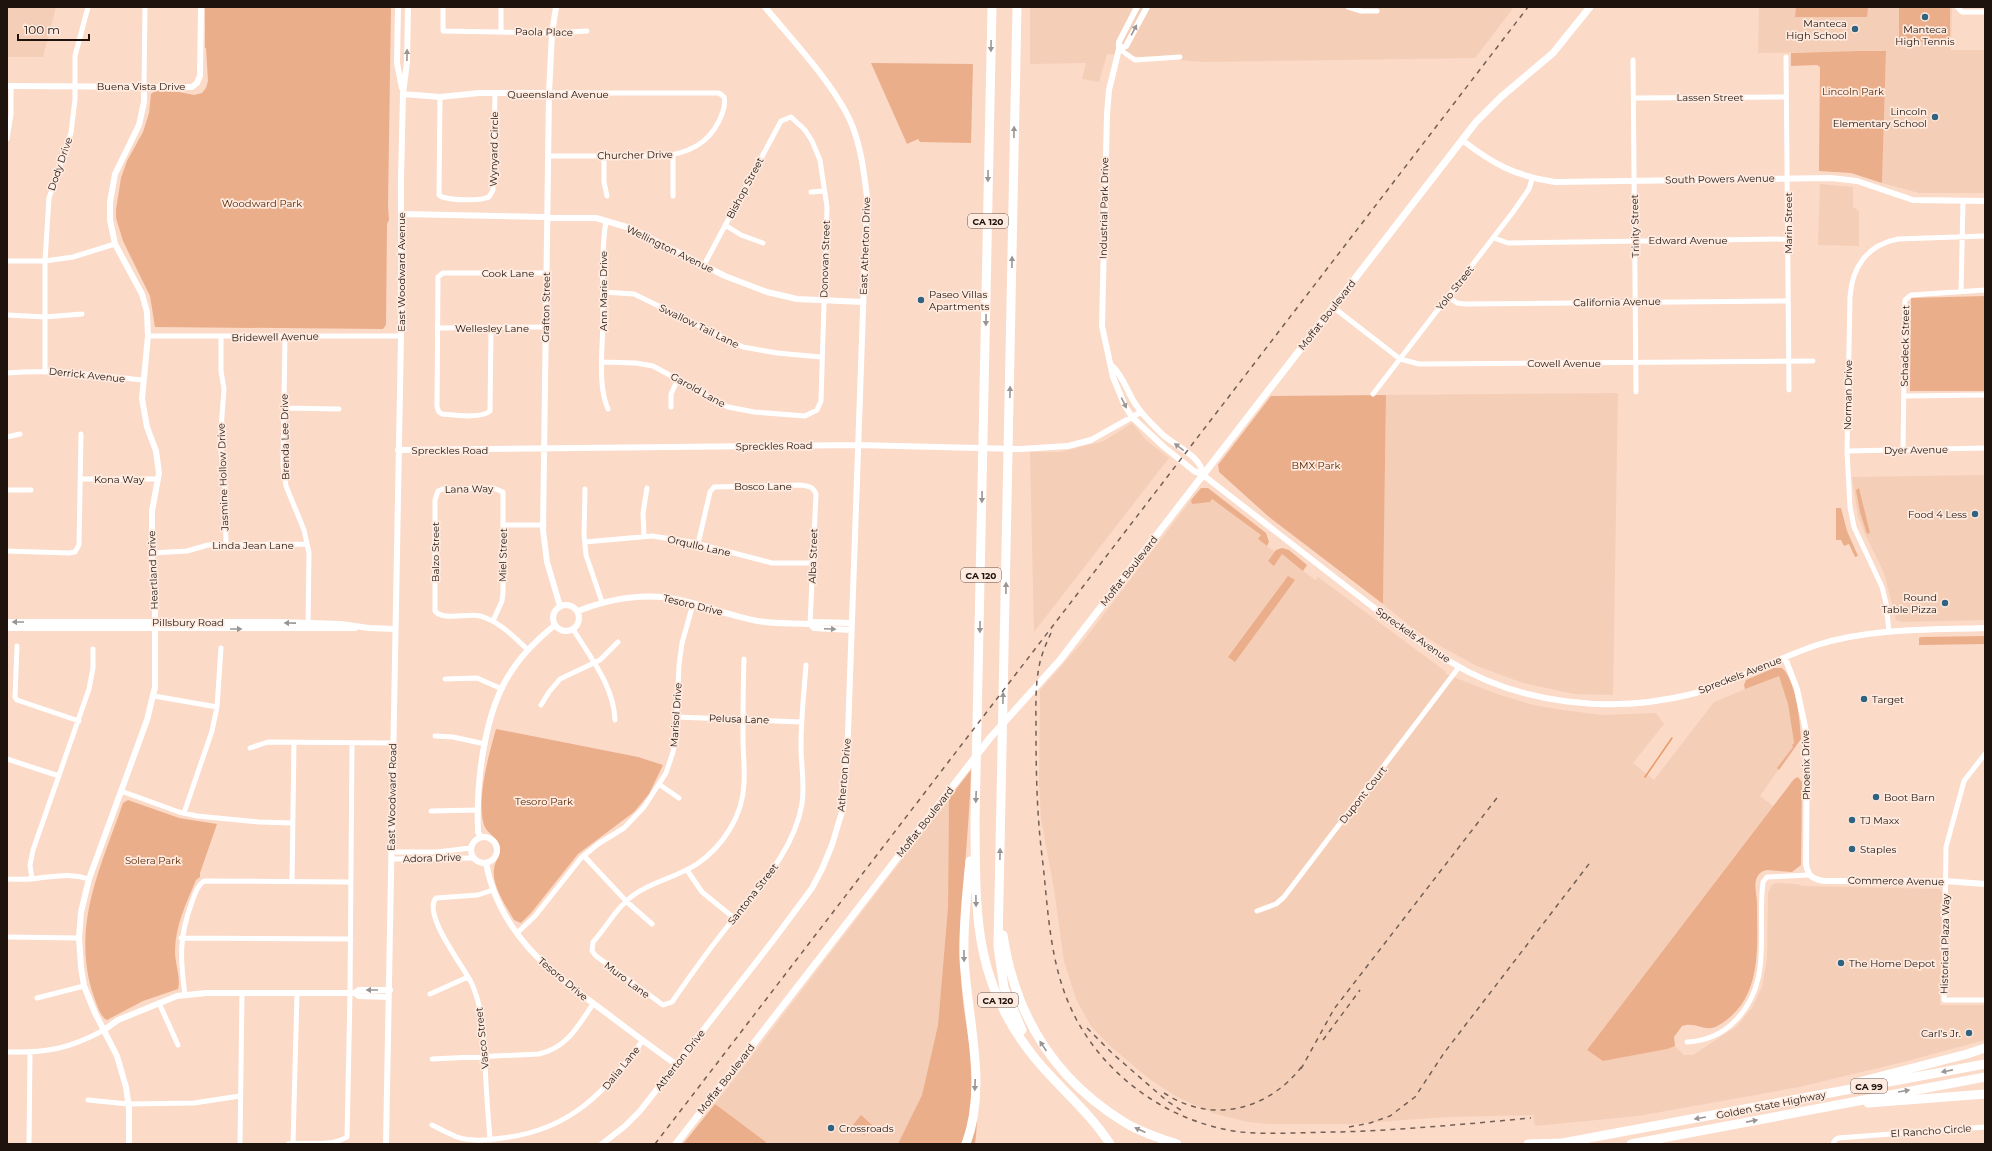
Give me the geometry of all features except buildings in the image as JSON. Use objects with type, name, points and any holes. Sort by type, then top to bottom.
[{"type":"highway","name":"CA 120","points":[[992,7],[978,692],[976,820],[977,924],[986,966],[999,1002],[1012,1025],[1035,1058],[1094,1123],[1110,1144]]},
{"type":"highway","name":"CA 120","points":[[1017,7],[1000,907],[1006,954],[1016,993],[1027,1020],[1051,1057],[1073,1082],[1106,1109],[1137,1128],[1177,1144]]},
{"type":"highway","points":[[966,1144],[972,1119],[976,1071],[964,956],[969,870],[976,820]]},
{"type":"highway","points":[[1000,907],[998,946],[1001,972],[1004,988],[1017,1021],[1035,1050],[1096,1118],[1115,1144]]},
{"type":"highway","points":[[1752,1108],[1912,1069],[1985,1048]]},
{"type":"highway","name":"Golden State Highway","points":[[1528,1144],[1561,1143],[1985,1064]]},
{"type":"highway","name":"Golden State Highway","points":[[1632,1144],[1985,1077]]},
{"type":"highway","points":[[1811,1109],[1985,1094]]},
{"type":"main road","name":"Moffat Boulevard","points":[[676,1144],[990,738],[1060,660],[1476,122],[1501,97],[1553,53],[1590,7]]},
{"type":"street","name":"Dody Drive","points":[[45,370],[45,261],[48,198],[71,133],[75,86],[75,56],[88,7]]},
{"type":"street","name":"Heartland Drive","points":[[129,1144],[126,1086],[117,1056],[94,1013],[84,986],[80,966],[78,938],[81,912],[89,879],[147,720],[154,696],[155,625],[152,511],[158,479],[158,462],[143,405],[142,380],[148,336],[147,312],[142,294],[115,244],[110,220],[112,186],[119,165],[140,125],[144,102],[145,7]]},
{"type":"street","name":"Buena Vista Drive","points":[[9,86],[192,87],[198,83],[200,76],[201,7]]},
{"type":"street","name":"East Woodward Avenue","points":[[398,7],[397,63],[403,94]]},
{"type":"street","name":"East Woodward Avenue","points":[[398,450],[401,336],[403,94],[407,62],[408,7]]},
{"type":"street","name":"Paola Place","points":[[443,7],[443,31],[552,33],[587,31]]},
{"type":"street","points":[[501,7],[501,31]]},
{"type":"street","name":"Grafton Street","points":[[556,7],[552,33],[549,94],[544,525],[547,562],[560,606]]},
{"type":"street","name":"East Atherton Drive","points":[[765,7],[837,97],[851,125],[863,161],[868,197],[858,445]]},
{"type":"street","name":"Industrial Park Drive","points":[[1137,7],[1119,42],[1119,50],[1109,90],[1107,114],[1102,326],[1112,366],[1113,377],[1132,417],[1164,447],[1194,471],[1203,474]]},
{"type":"street","name":"Industrial Park Drive","points":[[1119,50],[1126,46],[1147,7]]},
{"type":"street","points":[[1348,7],[1361,11],[1377,12]]},
{"type":"street","points":[[1957,7],[1962,12],[1985,12]]},
{"type":"street","points":[[1119,50],[1135,60],[1180,57]]},
{"type":"street","name":"Marin Street","points":[[1786,57],[1789,390]]},
{"type":"street","name":"Trinity Street","points":[[1633,60],[1636,240],[1636,392]]},
{"type":"street","points":[[7,139],[11,114],[9,86]]},
{"type":"street","name":"Queensland Avenue","points":[[403,94],[440,97],[479,93],[714,93]]},
{"type":"street","name":"Churcher Drive","points":[[549,156],[673,156],[692,149],[707,139],[722,117],[725,102],[721,94],[714,93]]},
{"type":"street","name":"Wynyard Circle","points":[[440,97],[439,195],[449,200],[483,199],[489,198],[493,190],[495,94]]},
{"type":"street","name":"Lassen Street","points":[[1634,98],[1786,97]]},
{"type":"street","name":"Donovan Street","points":[[791,116],[805,130],[812,141],[820,160],[827,207],[821,357],[821,401],[817,410]]},
{"type":"street","name":"Bishop Street","points":[[704,265],[781,121],[791,116]]},
{"type":"street","name":"South Powers Avenue","points":[[1462,140],[1495,163],[1532,179],[1554,182],[1788,178],[1842,179],[1857,182],[1913,200],[1985,201]]},
{"type":"street","points":[[604,156],[604,182],[607,196]]},
{"type":"street","points":[[673,156],[673,196]]},
{"type":"street","name":"Yolo Street","points":[[1374,394],[1494,238],[1529,189],[1532,179]]},
{"type":"street","points":[[811,192],[824,191]]},
{"type":"street","points":[[1963,201],[1961,292],[1985,290]]},
{"type":"street","name":"Wellington Avenue","points":[[401,214],[548,218],[580,217],[606,221],[630,228],[725,276],[767,292],[797,300],[863,302]]},
{"type":"street","name":"Ann Marie Drive","points":[[606,221],[603,243],[602,362],[603,391],[608,409]]},
{"type":"street","points":[[725,225],[741,236],[763,243]]},
{"type":"street","name":"Norman Drive","points":[[1889,632],[1886,604],[1882,587],[1854,527],[1850,507],[1847,451],[1850,298],[1852,282],[1856,269],[1870,250],[1892,240],[1985,236]]},
{"type":"street","name":"Edward Avenue","points":[[1494,238],[1508,243],[1788,239]]},
{"type":"street","points":[[7,261],[45,261],[73,257],[115,244]]},
{"type":"street","name":"Cook Lane","points":[[437,328],[438,277],[444,273],[546,273]]},
{"type":"street","name":"Swallow Tail Lane","points":[[603,292],[634,294],[743,347],[777,353],[821,357]]},
{"type":"street","name":"Schadeck Street","points":[[1903,450],[1904,305],[1907,298],[1911,295],[1961,292]]},
{"type":"street","name":"California Avenue","points":[[1448,297],[1458,303],[1465,304],[1788,301]]},
{"type":"street","name":"Cowell Avenue","points":[[1333,307],[1400,359],[1419,364],[1813,361]]},
{"type":"street","points":[[7,315],[45,317],[82,314]]},
{"type":"street","points":[[437,328],[437,407],[439,412],[453,415],[486,414],[491,408],[490,328]]},
{"type":"street","name":"Wellesley Lane","points":[[437,328],[546,328]]},
{"type":"street","name":"Bridewell Avenue","points":[[148,336],[401,336]]},
{"type":"street","name":"Brenda Lee Drive","points":[[285,336],[283,465],[286,486],[300,517],[309,553],[308,626]]},
{"type":"street","name":"Jasmine Hollow Drive","points":[[221,337],[221,371],[224,389],[220,442],[226,490],[226,545]]},
{"type":"street","name":"Garold Lane","points":[[602,362],[649,365],[678,378],[728,407],[754,412],[805,416],[817,410]]},
{"type":"street","name":"Industrial Park Drive","points":[[1112,366],[1121,374],[1129,393],[1141,412],[1164,435],[1200,463],[1203,474]]},
{"type":"street","name":"Derrick Avenue","points":[[7,373],[45,370],[87,373],[142,380]]},
{"type":"street","points":[[671,407],[671,394],[678,378]]},
{"type":"street","points":[[1904,396],[1985,395]]},
{"type":"street","points":[[284,408],[339,408]]},
{"type":"street","name":"Spreckles Road","points":[[398,450],[858,445],[1005,449],[1068,446],[1091,440],[1141,412]]},
{"type":"street","points":[[7,437],[20,434]]},
{"type":"street","points":[[7,552],[75,552],[79,545],[81,434]]},
{"type":"street","name":"Atherton Drive","points":[[602,1144],[626,1126],[677,1065],[812,888],[832,845],[843,808],[846,774],[858,445]]},
{"type":"street","name":"Dyer Avenue","points":[[1847,451],[1985,448]]},
{"type":"street","name":"East Woodward Road","points":[[386,1144],[398,450]]},
{"type":"street","name":"Spreckels Avenue","points":[[1203,474],[1414,638],[1459,667],[1494,683],[1533,695],[1571,702],[1616,704],[1656,701],[1715,687],[1818,645],[1843,638],[1889,632],[1985,628]]},
{"type":"street","name":"Kona Way","points":[[80,478],[158,479]]},
{"type":"street","name":"Bosco Lane","points":[[698,544],[711,488],[721,486],[800,485],[811,486],[814,489]]},
{"type":"street","name":"Lana Way","points":[[438,491],[443,488],[500,489]]},
{"type":"street","points":[[644,537],[643,513],[647,488]]},
{"type":"street","name":"Miel Street","points":[[493,621],[502,602],[503,593],[504,496],[500,489]]},
{"type":"street","points":[[585,489],[586,555],[594,583],[602,602]]},
{"type":"street","name":"Alba Street","points":[[810,624],[816,494],[814,489]]},
{"type":"street","points":[[7,490],[31,490]]},
{"type":"street","name":"Balzo Street","points":[[438,491],[435,500],[435,606],[437,614],[443,616],[472,615],[493,621]]},
{"type":"street","points":[[504,525],[544,525]]},
{"type":"street","name":"Orqullo Lane","points":[[585,542],[644,537],[673,538],[772,563],[812,564]]},
{"type":"street","name":"Linda Jean Lane","points":[[152,553],[173,553],[198,549],[208,545],[307,544]]},
{"type":"street","name":"Tesoro Drive","points":[[578,611],[602,602],[642,596],[663,597],[759,622],[810,624],[814,622],[851,627]]},
{"type":"street","name":"Marisol Drive","points":[[516,933],[535,916],[584,856],[598,844],[624,828],[644,807],[660,785],[673,752],[677,717],[679,665],[682,643],[693,604]]},
{"type":"street","points":[[570,605],[578,611],[579,621],[573,629],[563,631],[555,624],[553,614],[560,606],[570,605]]},
{"type":"street","points":[[493,621],[528,650]]},
{"type":"street","name":"Pillsbury Road","points":[[7,622],[308,626],[341,624],[369,628],[395,628]]},
{"type":"street","points":[[481,837],[478,832],[477,791],[491,720],[502,688],[512,669],[528,650],[555,624]]},
{"type":"street","name":"Pillsbury Road","points":[[7,628],[155,625]]},
{"type":"street","points":[[573,629],[612,696],[615,720]]},
{"type":"street","points":[[541,705],[549,692],[560,679],[570,673],[594,664],[618,642]]},
{"type":"street","points":[[17,646],[15,697],[17,700],[78,721]]},
{"type":"street","points":[[184,813],[212,731],[216,707],[221,648]]},
{"type":"street","points":[[32,879],[30,865],[33,850],[90,684],[93,649]]},
{"type":"street","name":"Phoenix Drive","points":[[1785,658],[1797,689],[1807,736],[1806,864],[1809,875]]},
{"type":"street","points":[[626,902],[633,895],[651,884],[680,875],[698,863],[721,843],[739,812],[744,784],[744,659]]},
{"type":"street","name":"Santona Street","points":[[670,1005],[734,918],[769,877],[785,852],[802,804],[804,781],[801,722],[806,665]]},
{"type":"street","name":"Dupont Court","points":[[1257,911],[1271,906],[1284,897],[1459,667]]},
{"type":"street","points":[[445,678],[477,678],[502,688]]},
{"type":"street","points":[[154,696],[216,707]]},
{"type":"street","name":"Pelusa Lane","points":[[677,717],[801,722]]},
{"type":"street","points":[[435,736],[453,737],[486,744]]},
{"type":"street","points":[[250,748],[268,742],[393,743]]},
{"type":"street","points":[[292,882],[294,742]]},
{"type":"street","points":[[288,1144],[333,1142],[342,1141],[347,1138],[353,993],[350,882],[352,742]]},
{"type":"street","name":"Historical Plaza Way","points":[[1985,754],[1964,781],[1946,847],[1944,1000],[1985,1000]]},
{"type":"street","points":[[7,759],[59,776]]},
{"type":"street","points":[[660,785],[679,798]]},
{"type":"street","points":[[121,791],[184,813],[197,816],[259,822],[293,823]]},
{"type":"street","points":[[432,811],[477,810]]},
{"type":"street","points":[[481,837],[489,838],[497,847],[496,856],[486,863],[479,862],[473,858],[471,848],[474,841],[481,837]]},
{"type":"street","name":"Adora Drive","points":[[392,852],[437,852],[471,848]]},
{"type":"street","points":[[584,856],[626,902],[652,924]]},
{"type":"street","name":"Adora Drive","points":[[391,859],[473,858]]},
{"type":"street","name":"Tesoro Drive","points":[[486,863],[493,890],[500,906],[516,933],[548,969],[593,1004],[677,1065]]},
{"type":"street","points":[[687,870],[702,892],[734,918]]},
{"type":"street","points":[[7,879],[32,879],[63,874],[75,875],[89,879]]},
{"type":"street","points":[[1687,1042],[1697,1041],[1719,1034],[1732,1024],[1750,1004],[1759,978],[1762,893],[1763,882],[1766,877],[1809,875]]},
{"type":"street","name":"Commerce Avenue","points":[[1809,875],[1813,879],[1824,881],[1945,881],[1985,884]]},
{"type":"street","points":[[185,995],[181,966],[181,938],[186,918],[199,884],[204,881],[350,882]]},
{"type":"street","name":"Vasco Street","points":[[490,1140],[480,1007],[468,977],[450,948],[434,917],[433,909],[434,900],[443,897],[459,898],[478,895],[493,890]]},
{"type":"street","name":"Muro Lane","points":[[626,902],[593,942],[592,951],[596,956],[654,1000],[663,1005],[670,1005]]},
{"type":"street","points":[[7,937],[78,938]]},
{"type":"street","points":[[181,938],[351,939]]},
{"type":"street","points":[[430,994],[468,977]]},
{"type":"street","points":[[37,998],[84,986]]},
{"type":"street","points":[[7,1052],[30,1053],[62,1049],[86,1040],[118,1020],[177,996],[242,993],[353,993],[359,990],[389,993]]},
{"type":"street","points":[[240,1144],[242,993]]},
{"type":"street","points":[[293,1144],[297,993]]},
{"type":"street","points":[[158,1003],[178,1046]]},
{"type":"street","points":[[432,1060],[539,1054],[566,1042],[593,1004]]},
{"type":"street","name":"Dalia Lane","points":[[432,1125],[458,1137],[476,1140],[490,1140],[534,1132],[552,1125],[578,1111],[592,1100],[610,1083],[643,1040]]},
{"type":"street","points":[[29,1144],[30,1053]]},
{"type":"street","points":[[88,1100],[128,1104],[194,1103],[240,1096]]},
{"type":"street","name":"El Rancho Circle","points":[[1833,1144],[1838,1138],[1985,1128]]},
{"type":"shaded area","points":[[7,7],[56,7],[43,57],[7,57]]},
{"type":"shaded area","points":[[1030,7],[1514,7],[1475,58],[1202,62],[1107,54],[1099,82],[1082,79],[1086,63],[1030,64]]},
{"type":"shaded area","name":"Lincoln Elementary School","points":[[1759,7],[1952,7],[1951,50],[1985,50],[1985,193],[1919,193],[1882,183],[1886,51],[1758,53]]},
{"type":"shaded area","points":[[1820,184],[1853,187],[1853,207],[1859,211],[1859,246],[1818,245]]},
{"type":"shaded area","points":[[1618,393],[1613,695],[1574,694],[1523,683],[1477,666],[1440,646],[1411,627],[1383,604],[1386,395]]},
{"type":"shaded area","points":[[1132,423],[1147,441],[1169,458],[1034,632],[1030,452],[1060,452],[1104,441]]},
{"type":"shaded area","points":[[1985,475],[1985,620],[1903,622],[1896,620],[1884,573],[1858,516],[1852,477]]},
{"type":"shaded area","points":[[1212,499],[1262,535],[1259,540],[1275,552],[1268,561],[1274,565],[1282,554],[1315,580],[1318,577],[1445,671],[1446,674],[1497,694],[1533,705],[1602,715],[1656,713],[1664,724],[1633,763],[1654,780],[1714,702],[1779,675],[1788,704],[1794,743],[1792,745],[1794,747],[1760,796],[1773,806],[1587,1050],[1603,1061],[1675,1046],[1684,1055],[1693,1055],[1737,1026],[1752,1008],[1762,987],[1767,958],[1768,893],[1772,885],[1776,883],[1796,884],[1803,886],[1940,889],[1942,892],[1940,1005],[1985,1005],[1985,1040],[1903,1062],[1799,1087],[1638,1116],[1535,1126],[1533,1115],[1446,1117],[1350,1124],[1270,1124],[1248,1122],[1215,1114],[1175,1096],[1148,1078],[1109,1045],[1091,1026],[1076,999],[1064,961],[1054,889],[1041,819],[1039,783],[1040,690],[1081,644],[1191,500],[1192,504]]},
{"type":"shaded area","points":[[949,798],[948,907],[938,1025],[922,1095],[906,1129],[898,1144],[765,1144],[766,1142],[715,1104]]},
{"type":"green space","name":"Woodward Park","points":[[205,7],[391,7],[389,220],[387,224],[386,325],[383,329],[155,327],[150,296],[123,241],[116,218],[116,209],[121,178],[127,161],[143,132],[149,113],[151,94],[155,91],[179,92],[194,95],[202,93],[206,88],[208,81],[205,48]]},
{"type":"green space","points":[[1796,7],[1868,7],[1867,17],[1795,17]]},
{"type":"green space","name":"Manteca High Tennis","points":[[1899,7],[1950,7],[1950,42],[1899,41]]},
{"type":"green space","name":"Lincoln Park","points":[[1886,51],[1882,183],[1851,173],[1819,171],[1820,67],[1817,65],[1791,66],[1791,53]]},
{"type":"green space","points":[[871,63],[973,64],[971,143],[920,142],[918,139],[907,144]]},
{"type":"green space","points":[[1985,296],[1985,391],[1910,391],[1911,298]]},
{"type":"green space","name":"BMX Park","points":[[1386,395],[1383,604],[1269,517],[1219,472],[1218,465],[1271,396]]},
{"type":"green space","points":[[1201,488],[1208,488],[1266,533],[1269,542],[1267,546],[1258,539],[1261,535],[1212,499],[1210,502],[1192,504],[1191,500]]},
{"type":"green space","points":[[1859,488],[1870,533],[1867,534],[1860,512],[1856,490]]},
{"type":"green space","points":[[1836,508],[1841,508],[1847,531],[1858,556],[1855,557],[1849,544],[1844,546],[1841,540],[1836,540]]},
{"type":"green space","points":[[1282,548],[1289,550],[1307,565],[1303,571],[1282,554],[1274,566],[1268,561],[1276,550]]},
{"type":"green space","points":[[1288,576],[1295,580],[1235,662],[1228,657]]},
{"type":"green space","points":[[1985,636],[1985,644],[1919,645],[1919,638],[1921,637]]},
{"type":"green space","points":[[1774,668],[1782,668],[1791,682],[1800,722],[1801,739],[1779,770],[1777,768],[1793,747],[1792,745],[1794,743],[1788,704],[1779,676],[1745,689],[1744,685],[1746,680]]},
{"type":"green space","name":"Tesoro Park","points":[[496,729],[638,757],[663,765],[649,794],[634,812],[578,854],[531,913],[521,923],[514,920],[497,889],[494,870],[500,847],[497,841],[485,828],[482,815],[482,790],[484,777]]},
{"type":"green space","points":[[971,770],[961,924],[961,975],[965,1018],[975,1081],[977,1123],[975,1144],[898,1144],[922,1095],[938,1025],[948,907],[949,798]]},
{"type":"green space","points":[[1798,777],[1802,782],[1801,865],[1792,872],[1765,870],[1760,873],[1757,878],[1755,886],[1757,904],[1757,955],[1750,987],[1744,1001],[1733,1014],[1719,1025],[1710,1028],[1692,1025],[1682,1026],[1674,1037],[1675,1046],[1667,1049],[1603,1061],[1587,1050],[1794,779]]},
{"type":"green space","name":"Solera Park","points":[[128,800],[179,818],[217,824],[200,873],[200,877],[196,880],[179,924],[175,942],[175,956],[179,981],[178,989],[143,1001],[107,1020],[100,1013],[93,994],[87,969],[85,944],[87,920],[98,873],[123,803]]},
{"type":"green space","points":[[715,1104],[766,1142],[765,1144],[683,1144]]},
{"type":"green space","points":[[861,1115],[872,1125],[864,1135],[852,1126]]},
{"type":"waterway","points":[[1645,777],[1672,738]]},
{"type":"railway","points":[[655,1144],[1528,7]]},
{"type":"railway","points":[[1051,633],[1040,663],[1037,682],[1036,706],[1038,814],[1048,917],[1058,970],[1069,1004],[1082,1029],[1098,1051],[1117,1072],[1138,1090],[1187,1118],[1214,1127],[1241,1132],[1278,1133],[1363,1131],[1531,1118]]},
{"type":"railway","points":[[1301,1069],[1334,1009],[1500,794]]},
{"type":"railway","points":[[1349,1127],[1370,1123],[1390,1116],[1415,1097],[1444,1053],[1592,860]]},
{"type":"railway","points":[[1323,1040],[1360,990]]},
{"type":"railway","points":[[1087,1028],[1113,1054],[1167,1101],[1182,1111]]},
{"type":"railway","points":[[1164,1093],[1183,1103],[1202,1108],[1221,1110],[1239,1108],[1257,1102],[1274,1093],[1303,1065]]},
{"type":"place","name":"Manteca High Tennis","points":[[1925,17]]},
{"type":"place","name":"Manteca High School","points":[[1855,29]]},
{"type":"place","name":"Lincoln Elementary School","points":[[1935,117]]},
{"type":"place","name":"Paseo Villas Apartments","points":[[921,300]]},
{"type":"place","name":"Food 4 Less","points":[[1975,514]]},
{"type":"place","name":"Round Table Pizza","points":[[1945,603]]},
{"type":"place","name":"Target","points":[[1864,699]]},
{"type":"place","name":"Boot Barn","points":[[1876,797]]},
{"type":"place","name":"TJ Maxx","points":[[1852,820]]},
{"type":"place","name":"Staples","points":[[1852,849]]},
{"type":"place","name":"The Home Depot","points":[[1841,963]]},
{"type":"place","name":"Carl's Jr.","points":[[1969,1033]]},
{"type":"place","name":"Crossroads","points":[[831,1128]]}]
